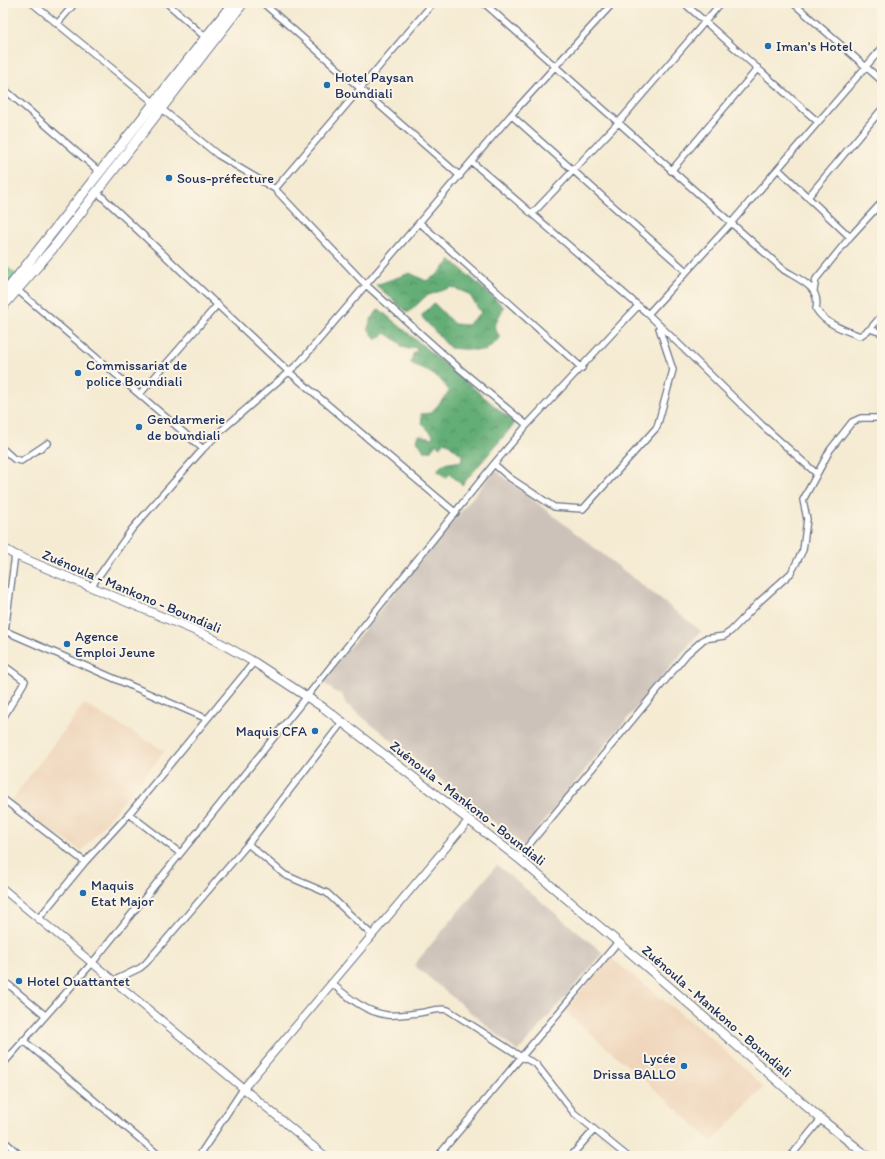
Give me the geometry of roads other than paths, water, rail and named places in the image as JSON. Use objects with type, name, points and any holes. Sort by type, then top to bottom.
[{"type":"main road","points":[[157,107],[233,3]]},
{"type":"main road","points":[[3,306],[14,287],[104,176],[157,107],[243,3]]},
{"type":"main road","points":[[3,295],[14,287],[97,192],[104,176]]},
{"type":"main road","name":"Zuénoula - Mankono - Boundiali","points":[[3,548],[15,555],[208,636],[254,662],[343,721],[518,858],[618,942],[821,1119],[867,1156]]},
{"type":"street","points":[[32,3],[157,107],[218,155],[275,189],[365,284],[460,369],[527,425]]},
{"type":"street","points":[[57,24],[75,3]]},
{"type":"street","points":[[167,3],[206,38]]},
{"type":"street","points":[[262,3],[460,176]]},
{"type":"street","points":[[275,189],[433,3]]},
{"type":"street","points":[[484,3],[671,171],[732,222],[784,270],[814,290]]},
{"type":"street","points":[[91,587],[132,529],[203,449],[222,429],[300,362],[365,284],[420,223],[511,115],[613,3]]},
{"type":"street","points":[[684,3],[818,122]]},
{"type":"street","points":[[532,214],[618,123],[721,3]]},
{"type":"street","points":[[793,3],[882,81]]},
{"type":"street","points":[[648,314],[732,222],[882,48]]},
{"type":"street","points":[[671,171],[758,68]]},
{"type":"street","points":[[3,88],[104,176]]},
{"type":"street","points":[[808,197],[882,110]]},
{"type":"street","points":[[511,115],[686,271]]},
{"type":"street","points":[[472,162],[648,314],[762,425],[817,474]]},
{"type":"street","points":[[778,169],[850,237]]},
{"type":"street","points":[[97,192],[288,371],[456,513]]},
{"type":"street","points":[[882,202],[850,237],[816,279],[814,290],[818,300],[816,309],[819,315],[833,325],[860,336],[870,329],[882,315]]},
{"type":"street","points":[[420,223],[582,368]]},
{"type":"street","points":[[14,287],[203,449]]},
{"type":"street","points":[[140,394],[218,304]]},
{"type":"street","points":[[3,1064],[92,962],[306,696],[456,513],[494,464],[527,425],[582,368],[638,306]]},
{"type":"street","points":[[494,464],[514,481],[554,507],[583,509],[658,427],[673,370],[659,326]]},
{"type":"street","points":[[870,329],[882,333]]},
{"type":"street","points":[[518,858],[687,654],[704,640],[719,637],[731,631],[760,601],[791,573],[803,550],[807,519],[803,500],[830,450],[852,422],[861,418],[882,418]]},
{"type":"street","points":[[3,449],[14,459],[21,461],[48,443]]},
{"type":"street","points":[[15,555],[4,633],[205,718]]},
{"type":"street","points":[[39,918],[84,862],[129,814],[205,718],[254,662]]},
{"type":"street","points":[[3,665],[25,681],[3,718]]},
{"type":"street","points":[[115,980],[140,968],[146,963],[248,844],[343,721]]},
{"type":"street","points":[[3,799],[84,862]]},
{"type":"street","points":[[129,814],[180,853]]},
{"type":"street","points":[[199,1156],[243,1089],[469,820]]},
{"type":"street","points":[[248,844],[277,870],[293,880],[313,886],[327,893],[372,935]]},
{"type":"street","points":[[3,889],[115,980],[243,1089],[325,1156]]},
{"type":"street","points":[[438,1156],[520,1056],[618,942]]},
{"type":"street","points":[[3,980],[45,1015]]},
{"type":"street","points":[[331,983],[351,1000],[371,1010],[388,1015],[432,1011],[442,1008],[448,1010],[520,1056],[536,1064],[564,1101],[594,1130],[627,1156]]},
{"type":"street","points":[[23,1040],[160,1156]]},
{"type":"street","points":[[791,1156],[821,1119]]},
{"type":"street","points":[[571,1156],[594,1130]]},
{"type":"street","points":[[3,1140],[21,1156]]},
{"type":"place","name":"Iman's Hotel","points":[[768,46]]},
{"type":"place","name":"Hotel Paysan Boundiali","points":[[327,85]]},
{"type":"place","name":"Sous-préfecture","points":[[169,178]]},
{"type":"place","name":"Commissariat de police Boundiali","points":[[78,373]]},
{"type":"place","name":"Gendarmerie de boundiali","points":[[139,427]]},
{"type":"place","name":"Agence Emploi Jeune","points":[[67,644]]},
{"type":"place","name":"Maquis CFA","points":[[315,731]]},
{"type":"place","name":"Maquis Etat Major","points":[[83,893]]},
{"type":"place","name":"Hotel Ouattantet","points":[[19,981]]},
{"type":"place","name":"Lycée Drissa BALLO","points":[[684,1066]]}]
